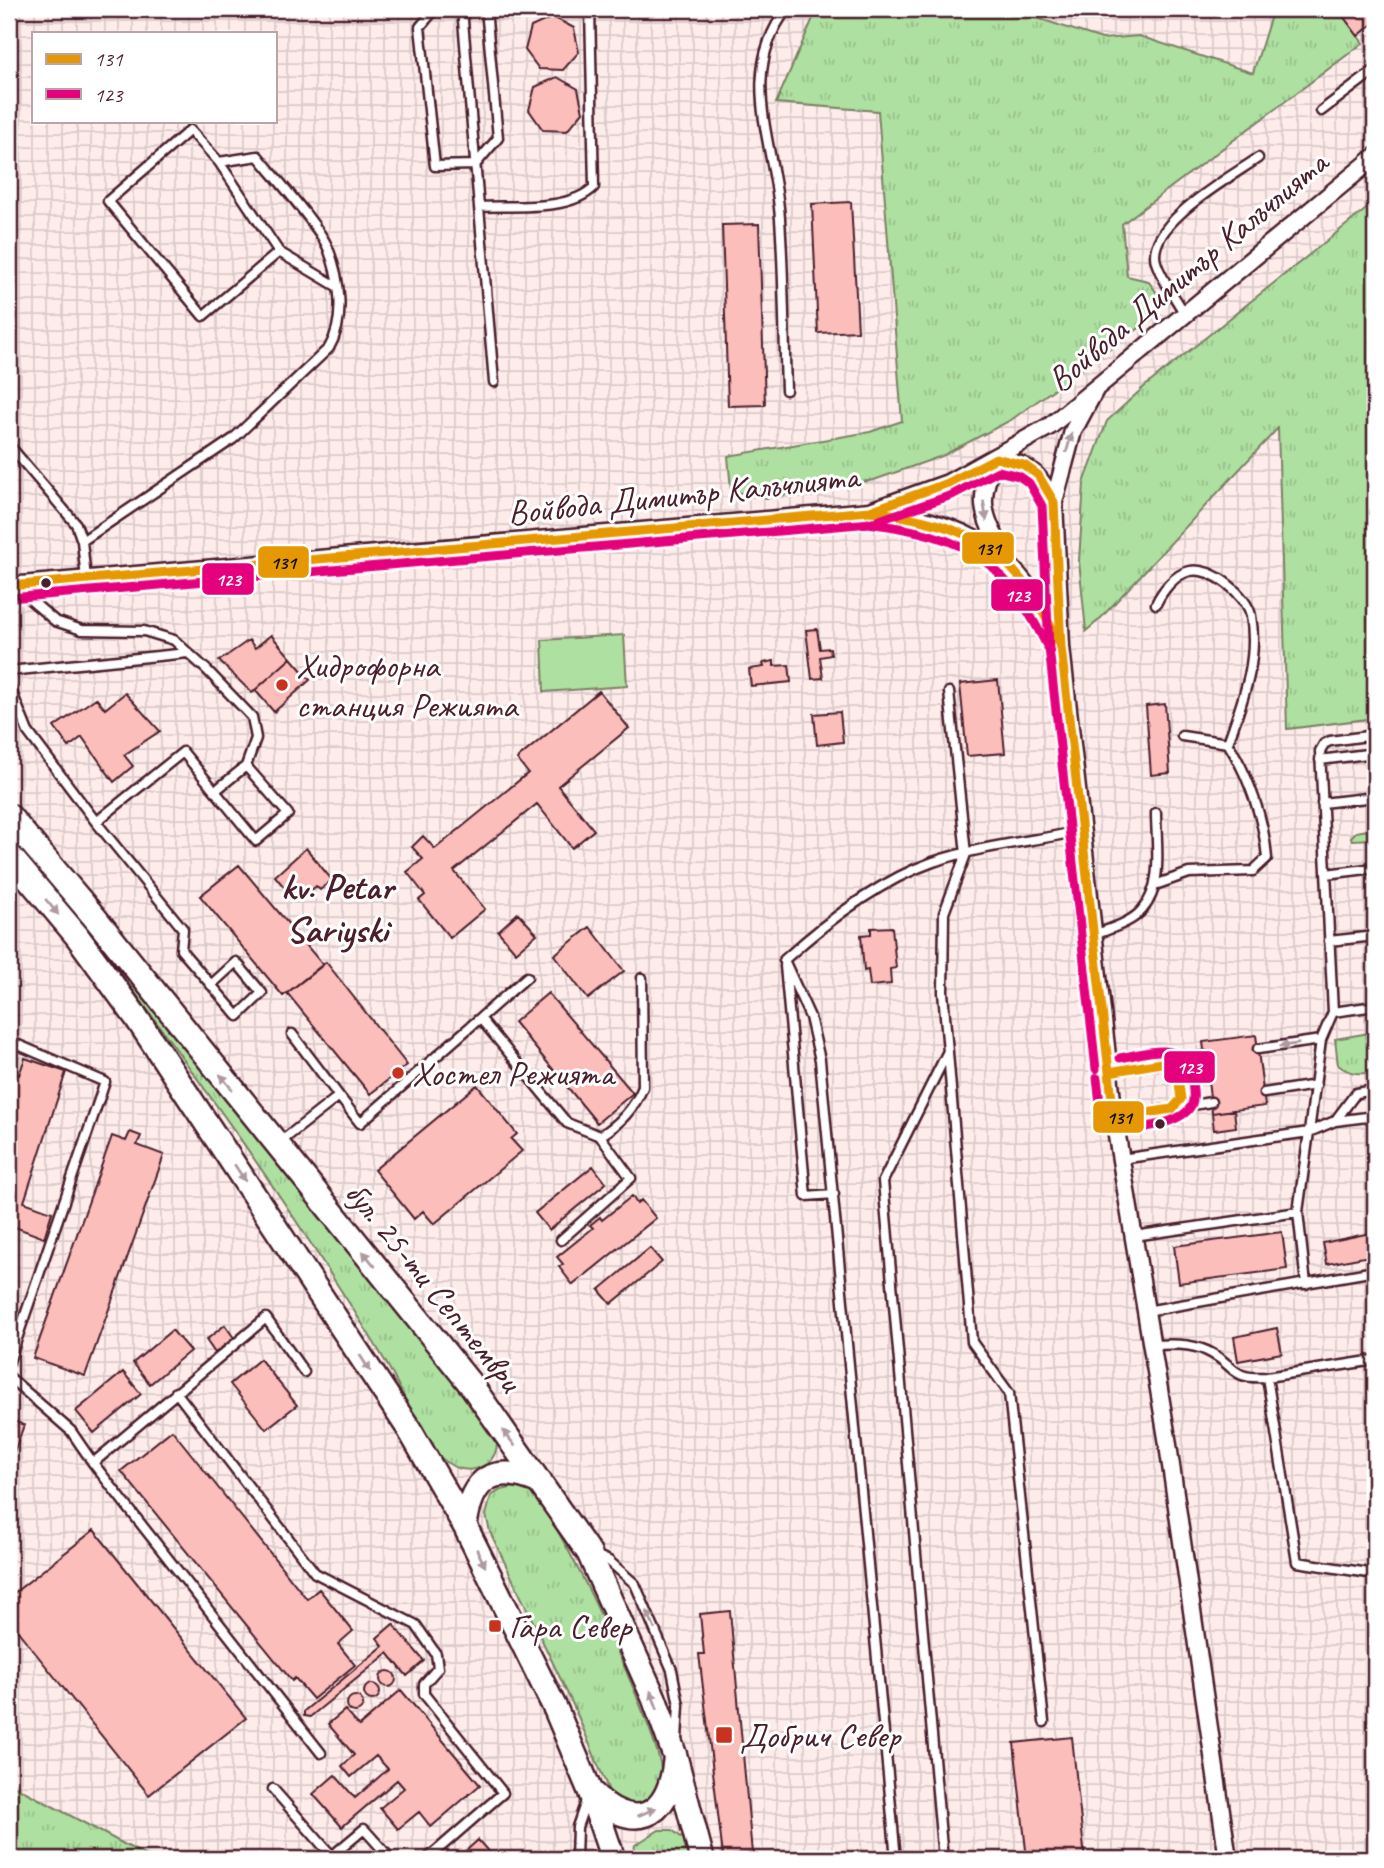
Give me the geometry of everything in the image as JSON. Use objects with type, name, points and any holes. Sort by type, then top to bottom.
[{"type":"main road","name":"бул. 25-ти Септември","points":[[9,816],[96,919],[472,1386],[589,1553],[653,1698],[675,1756],[702,1859]]},
{"type":"main road","points":[[9,855],[77,936],[136,1017],[409,1429],[465,1526],[556,1710],[590,1791],[613,1859]]},
{"type":"main road","points":[[465,1526],[474,1490],[485,1479],[499,1473],[517,1472],[540,1482]]},
{"type":"main road","points":[[590,1791],[604,1806],[620,1815],[638,1817],[656,1809],[668,1791],[675,1756]]},
{"type":"street","name":"Войвода Димитър Калъчлията","points":[[11,586],[870,511],[948,483],[1050,426],[1375,156]]},
{"type":"street","points":[[1096,388],[1073,431],[1054,502],[1061,647],[1114,1118],[1146,1311],[1228,1859]]},
{"type":"street","points":[[1054,502],[1038,475],[1024,465],[996,458],[984,483],[985,520],[1009,561],[1045,610],[1061,647]]},
{"type":"street","points":[[870,511],[912,516],[944,524],[980,539],[1009,561]]},
{"type":"lane","points":[[435,9],[420,27],[435,166],[475,165],[498,138],[486,9]]},
{"type":"lane","points":[[461,9],[494,382]]},
{"type":"lane","points":[[479,207],[554,202],[584,197],[594,187],[590,9]]},
{"type":"lane","points":[[786,390],[780,216],[759,102],[769,37],[787,9]]},
{"type":"lane","points":[[1321,111],[1375,70]]},
{"type":"lane","points":[[279,252],[202,316],[108,201],[190,130],[219,162],[279,252],[338,287]]},
{"type":"lane","points":[[82,541],[233,439],[329,348],[339,331],[338,287],[327,246],[258,156],[219,162]]},
{"type":"lane","points":[[1185,314],[1155,261],[1157,239],[1181,213],[1258,158]]},
{"type":"lane","points":[[9,445],[76,524],[82,541],[86,579]]},
{"type":"lane","points":[[1156,604],[1163,590],[1188,571],[1203,571],[1231,587],[1251,613],[1252,674],[1228,743]]},
{"type":"lane","points":[[11,586],[55,621],[82,630],[144,631],[174,640],[252,717],[257,738],[246,766],[215,791]]},
{"type":"lane","points":[[9,671],[188,653]]},
{"type":"lane","points":[[9,685],[28,732],[96,822],[183,929],[181,950],[237,1016],[262,993],[236,961],[211,985]]},
{"type":"lane","points":[[949,692],[966,854],[944,913],[943,992],[972,1342],[1009,1393],[1044,1722]]},
{"type":"lane","points":[[1306,1284],[1298,1212],[1321,1040],[1333,1012],[1320,761],[1324,744],[1375,735]]},
{"type":"lane","points":[[1182,736],[1228,743]]},
{"type":"lane","points":[[1155,885],[1189,873],[1253,871],[1267,858],[1265,837],[1242,766],[1228,743]]},
{"type":"lane","points":[[96,822],[183,752],[256,841],[288,814],[246,766]]},
{"type":"lane","points":[[1320,761],[1375,753]]},
{"type":"lane","points":[[1322,803],[1375,796]]},
{"type":"lane","points":[[1092,936],[1130,920],[1143,910],[1155,885],[1156,813]]},
{"type":"lane","points":[[785,960],[804,942],[888,883],[933,862],[1081,831]]},
{"type":"lane","points":[[1325,874],[1375,868]]},
{"type":"lane","points":[[1329,941],[1375,936]]},
{"type":"lane","points":[[785,960],[810,1017],[820,1060],[896,1859]]},
{"type":"lane","points":[[785,960],[806,1196],[834,1194]]},
{"type":"lane","points":[[292,1034],[360,1123],[527,977]]},
{"type":"lane","points":[[600,1136],[616,1127],[637,1102],[643,1087],[642,978]]},
{"type":"lane","points":[[1333,1012],[1375,1006]]},
{"type":"lane","points":[[480,1018],[566,1123],[600,1136],[631,1178],[561,1240]]},
{"type":"lane","points":[[1258,1049],[1321,1040]]},
{"type":"lane","points":[[9,1041],[105,1082],[9,1362]]},
{"type":"lane","points":[[943,1859],[883,1181],[948,1050]]},
{"type":"lane","points":[[1108,1072],[1205,1056]]},
{"type":"lane","points":[[1167,1062],[1177,1069],[1181,1099],[1172,1109]]},
{"type":"lane","points":[[1264,1093],[1316,1085]]},
{"type":"lane","points":[[1335,1121],[1356,1093],[1375,1090]]},
{"type":"lane","points":[[277,1145],[339,1096]]},
{"type":"lane","points":[[1114,1118],[1211,1102]]},
{"type":"lane","points":[[1121,1159],[1309,1132],[1335,1121],[1375,1116]]},
{"type":"lane","points":[[1133,1236],[1298,1212]]},
{"type":"lane","points":[[1146,1311],[1375,1271]]},
{"type":"lane","points":[[93,1463],[266,1318],[304,1372]]},
{"type":"lane","points":[[1151,1345],[1176,1343],[1207,1351],[1245,1378],[1268,1377],[1375,1360]]},
{"type":"lane","points":[[9,1377],[71,1431],[93,1463],[321,1753]]},
{"type":"lane","points":[[1268,1377],[1297,1562],[1375,1574]]},
{"type":"lane","points":[[176,1392],[315,1573],[416,1625],[436,1654],[438,1668],[424,1684],[424,1694],[503,1793],[427,1859]]},
{"type":"lane","points":[[273,1789],[332,1856],[364,1829],[391,1859]]},
{"type":"lane","points":[[576,1859],[577,1827],[590,1791]]},
{"type":"shaded area","points":[[9,9],[1375,9],[1375,1859],[152,1859],[9,1783]]},
{"type":"green space","points":[[817,9],[1009,9],[1102,39],[1139,36],[1253,73],[1273,9],[1338,9],[1363,43],[1122,224],[1127,276],[1148,281],[1162,300],[1156,316],[1011,420],[942,456],[874,480],[766,498],[731,491],[728,456],[870,432],[902,421],[878,111],[776,103]]},
{"type":"green space","points":[[1375,202],[1375,718],[1287,729],[1278,428],[1086,631],[1079,561],[1084,483],[1107,421],[1144,387]]},
{"type":"green space","points":[[624,635],[627,686],[544,692],[542,640]]},
{"type":"green space","points":[[1375,829],[1375,839],[1352,840],[1351,837],[1356,832]]},
{"type":"green space","points":[[106,953],[276,1157],[496,1434],[494,1456],[487,1463],[469,1470],[458,1468],[447,1463],[438,1454],[371,1338],[292,1215]]},
{"type":"green space","points":[[1369,1033],[1371,1048],[1375,1048],[1375,1072],[1356,1073],[1338,1065],[1335,1039]]},
{"type":"green space","points":[[516,1487],[531,1493],[563,1540],[606,1626],[644,1714],[656,1748],[661,1773],[652,1800],[638,1806],[611,1796],[575,1709],[490,1532],[486,1515],[491,1496],[501,1490]]},
{"type":"green space","points":[[9,1783],[152,1859],[9,1859]]},
{"type":"green space","points":[[659,1830],[672,1830],[685,1840],[692,1859],[632,1859],[635,1845]]},
{"type":"building","points":[[1344,9],[1375,9],[1375,22],[1358,36],[1340,12]]},
{"type":"building","points":[[553,17],[574,28],[579,52],[563,70],[539,69],[525,50],[531,27]]},
{"type":"building","points":[[557,77],[578,89],[583,112],[567,131],[543,130],[529,110],[535,87]]},
{"type":"building","points":[[851,202],[858,331],[818,333],[812,204]]},
{"type":"building","points":[[759,224],[765,405],[728,406],[722,225]]},
{"type":"building","points":[[817,629],[820,649],[830,648],[831,655],[820,657],[823,678],[812,679],[806,630]]},
{"type":"building","points":[[271,635],[291,658],[252,693],[219,661],[249,640],[255,648]]},
{"type":"building","name":"Хидрофорна станция Режията","points":[[291,658],[310,680],[274,712],[255,690]]},
{"type":"building","points":[[774,661],[774,666],[789,665],[791,682],[751,686],[749,669],[764,667],[763,663]]},
{"type":"building","points":[[998,680],[1005,753],[967,756],[960,684]]},
{"type":"building","points":[[599,691],[629,728],[558,786],[594,830],[572,848],[537,804],[454,871],[485,909],[450,938],[419,900],[425,895],[407,872],[423,859],[412,847],[423,836],[435,849],[528,773],[517,759]]},
{"type":"building","points":[[125,693],[160,731],[124,755],[133,766],[114,782],[82,737],[69,747],[54,727],[96,698],[105,709]]},
{"type":"building","points":[[1165,704],[1170,773],[1151,775],[1146,706]]},
{"type":"building","points":[[840,712],[843,742],[817,745],[814,714]]},
{"type":"building","points":[[306,848],[332,880],[320,890],[316,886],[307,894],[303,889],[292,897],[275,876]]},
{"type":"building","points":[[239,865],[323,965],[283,996],[200,896]]},
{"type":"building","points":[[518,913],[537,934],[516,952],[498,931]]},
{"type":"building","points":[[590,927],[624,971],[588,999],[554,955]]},
{"type":"building","points":[[892,927],[896,968],[890,969],[891,984],[870,986],[868,970],[864,971],[861,935],[871,934],[871,928]]},
{"type":"building","points":[[326,962],[407,1065],[370,1094],[287,993]]},
{"type":"building","points":[[548,993],[633,1093],[597,1123],[514,1022]]},
{"type":"building","points":[[1256,1035],[1265,1106],[1212,1113],[1203,1042]]},
{"type":"building","points":[[25,1058],[66,1072],[24,1202],[52,1212],[44,1238],[15,1227],[12,1237],[9,1236],[9,1086],[13,1073],[19,1075]]},
{"type":"building","points":[[477,1085],[517,1134],[511,1139],[522,1151],[434,1224],[423,1211],[414,1219],[374,1170]]},
{"type":"building","points":[[1234,1110],[1236,1127],[1214,1130],[1212,1113]]},
{"type":"building","points":[[130,1132],[141,1136],[137,1145],[164,1155],[85,1376],[33,1358],[112,1136],[126,1141]]},
{"type":"building","points":[[593,1166],[606,1183],[549,1230],[535,1213]]},
{"type":"building","points":[[632,1196],[637,1204],[641,1200],[656,1218],[573,1285],[559,1267],[563,1264],[557,1257],[593,1228],[590,1225],[600,1217],[602,1220]]},
{"type":"building","points":[[1282,1232],[1287,1269],[1179,1283],[1174,1246]]},
{"type":"building","points":[[1375,1232],[1375,1255],[1327,1264],[1323,1243]]},
{"type":"building","points":[[650,1248],[662,1262],[611,1304],[599,1290]]},
{"type":"building","points":[[225,1325],[234,1338],[215,1353],[206,1340]]},
{"type":"building","points":[[1277,1328],[1282,1353],[1238,1361],[1234,1337]]},
{"type":"building","points":[[172,1330],[190,1351],[150,1384],[133,1363]]},
{"type":"building","points":[[260,1359],[297,1405],[266,1429],[230,1384]]},
{"type":"building","points":[[123,1372],[141,1394],[94,1433],[76,1411]]},
{"type":"building","points":[[9,1419],[24,1425],[9,1466]]},
{"type":"building","points":[[172,1430],[307,1599],[319,1589],[353,1631],[338,1644],[355,1665],[313,1699],[295,1678],[292,1681],[121,1471]]},
{"type":"building","points":[[94,1530],[246,1718],[149,1795],[9,1620],[9,1597]]},
{"type":"building","points":[[730,1611],[752,1853],[723,1856],[699,1654],[704,1654],[700,1614]]},
{"type":"building","points":[[393,1624],[424,1661],[407,1676],[388,1653],[310,1717],[304,1716],[304,1711],[383,1646],[377,1638]]},
{"type":"building","points":[[388,1671],[394,1673],[394,1685],[388,1687],[382,1685],[380,1679],[382,1673]]},
{"type":"building","points":[[372,1684],[378,1686],[378,1698],[372,1700],[366,1698],[364,1692],[366,1686]]},
{"type":"building","points":[[401,1690],[480,1785],[431,1827],[419,1812],[398,1829],[380,1808],[404,1788],[397,1780],[342,1827],[313,1794],[335,1775],[355,1798],[388,1769],[376,1756],[351,1777],[342,1766],[354,1755],[328,1724],[345,1710],[359,1726]]},
{"type":"building","points":[[355,1696],[361,1698],[361,1710],[355,1712],[349,1710],[347,1704],[349,1698]]},
{"type":"building","points":[[1072,1737],[1085,1859],[1027,1859],[1014,1743]]},
{"type":"building","points":[[478,1840],[495,1859],[457,1859]]},
{"type":"transit line","name":"131","points":[[9,586],[870,511],[948,483],[996,458],[1024,465],[1038,475],[1054,502],[1061,647],[1109,1072]]},
{"type":"transit line","name":"123","points":[[10,598],[871,523],[952,495],[998,471],[1019,476],[1029,483],[1042,506],[1049,648],[1096,1069]]},
{"type":"transit line","name":"131","points":[[870,511],[938,525],[965,535],[988,548],[1008,565],[1026,587],[1061,647]]},
{"type":"transit line","name":"123","points":[[868,523],[933,536],[959,545],[980,558],[999,574],[1017,595],[1050,652]]},
{"type":"transit line","name":"123","points":[[1097,1078],[1102,1121],[1111,1130],[1156,1125],[1179,1117],[1192,1104],[1189,1065],[1175,1053],[1157,1051],[1120,1058]]},
{"type":"transit line","name":"131","points":[[1167,1062],[1177,1069],[1181,1099],[1172,1109],[1114,1118],[1109,1072],[1167,1062]]},
{"type":"place","name":"Хидрофорна станция Режията","points":[[282,685]]},
{"type":"place","name":"Хостел Режията","points":[[398,1073]]},
{"type":"place","name":"Гара Север","points":[[495,1626]]},
{"type":"place","name":"Добрич Север","points":[[724,1735]]},
{"type":"district","name":"kv. Petar Sariyski","points":[[337,908]]}]
